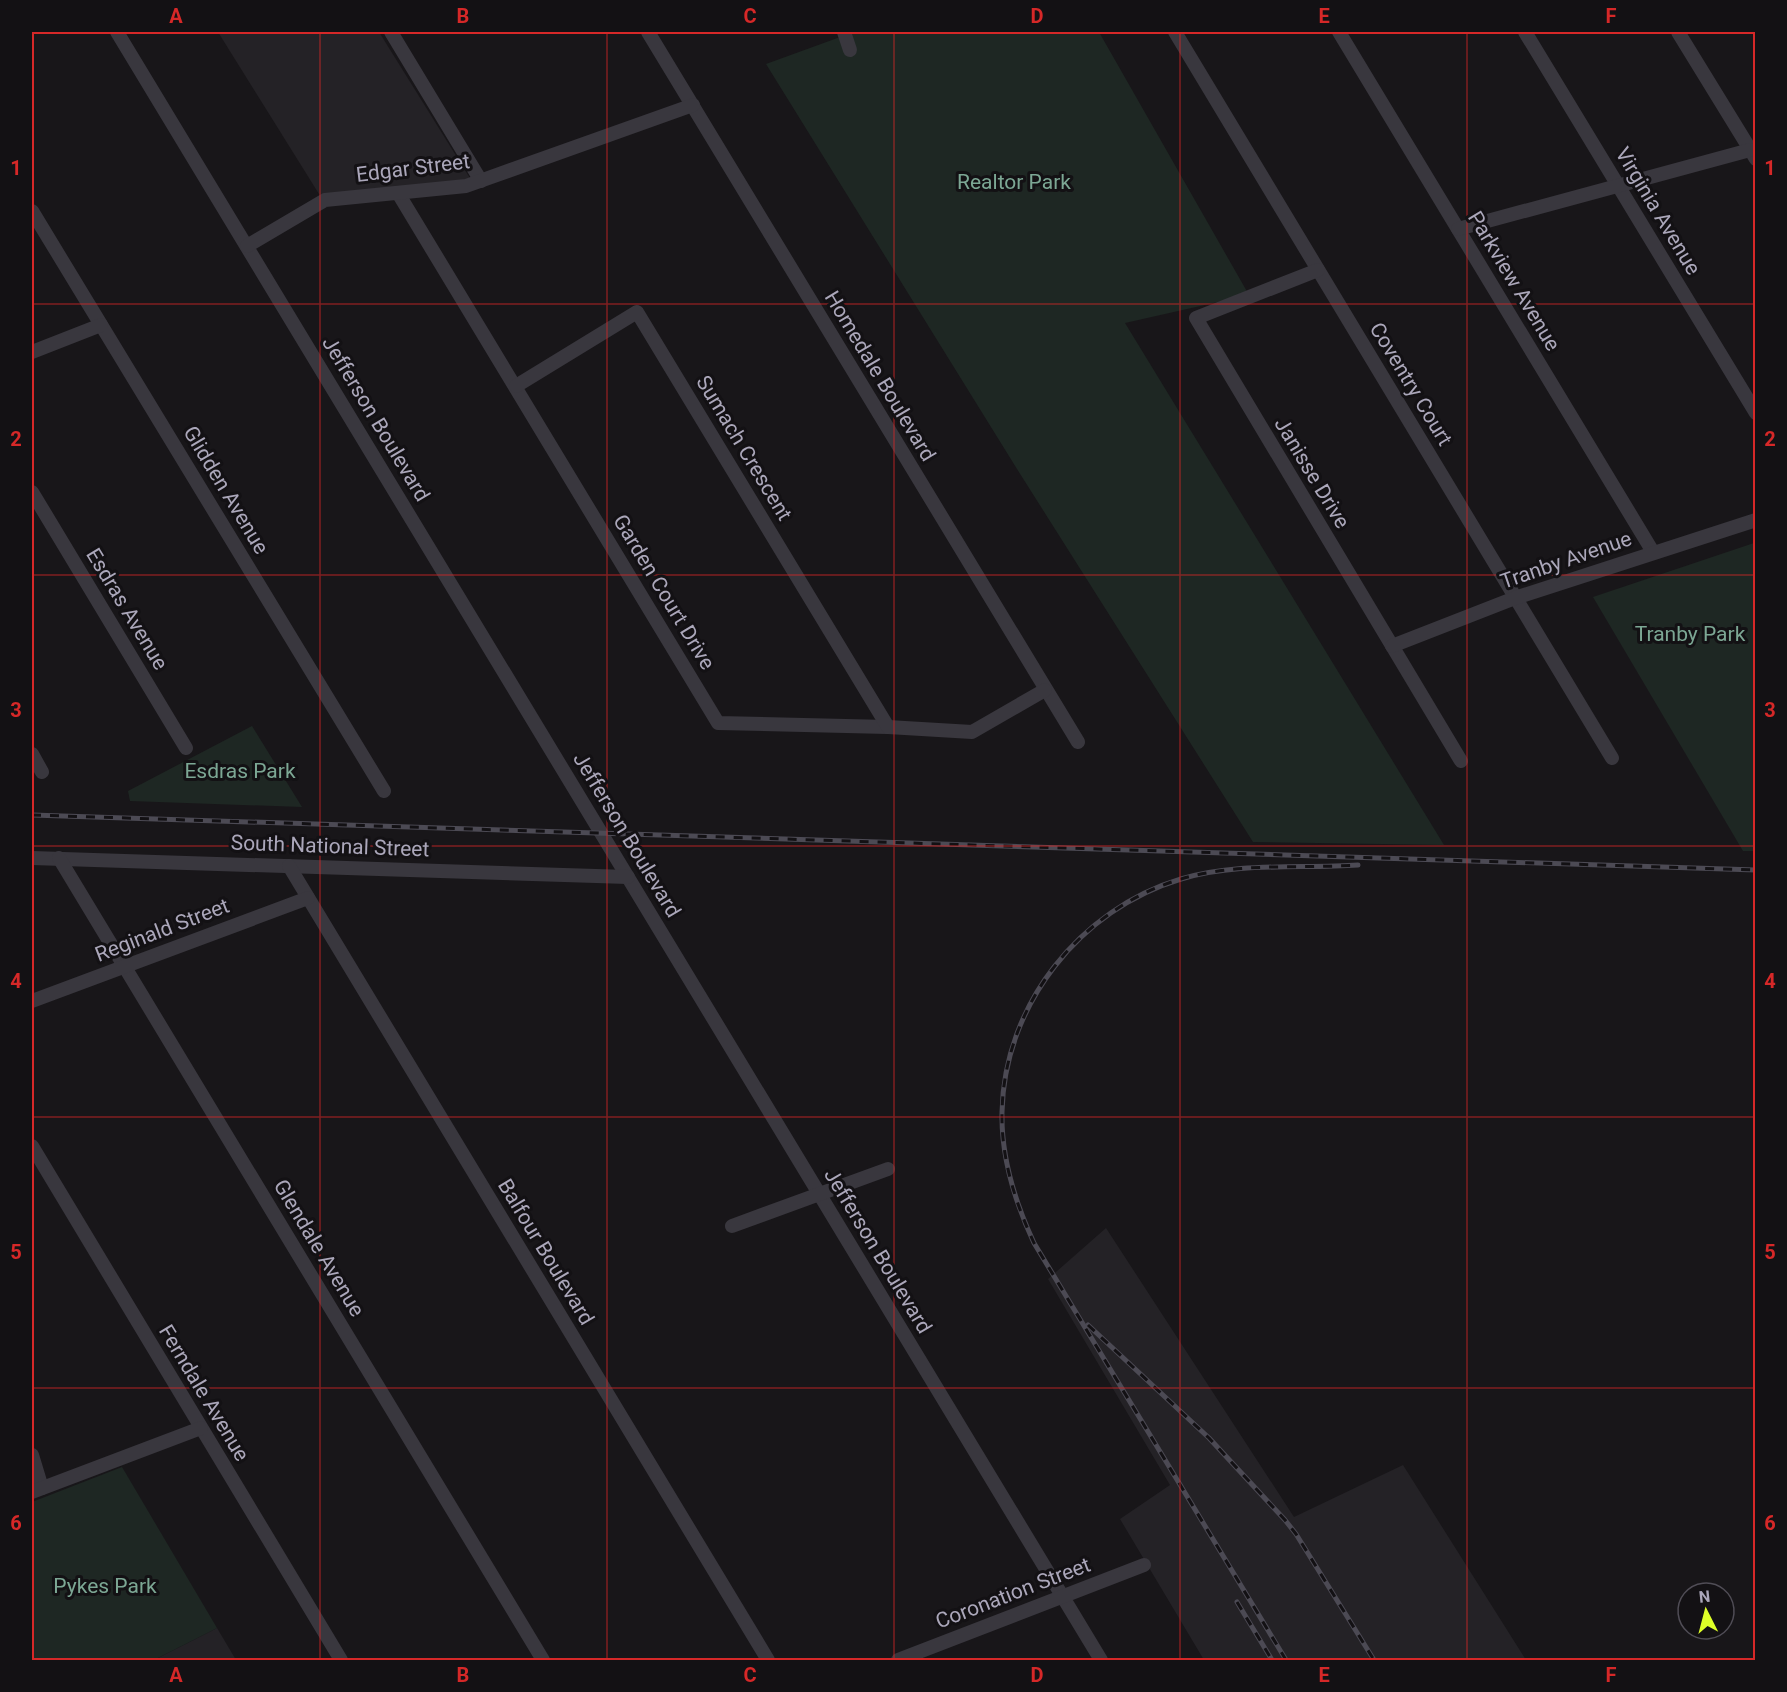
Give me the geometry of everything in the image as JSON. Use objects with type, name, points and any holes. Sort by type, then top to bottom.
[{"type":"street","name":"Jefferson Boulevard","points":[[117,32],[1101,1660]]},
{"type":"street","points":[[391,32],[481,181]]},
{"type":"street","name":"Homedale Boulevard","points":[[648,32],[1077,742]]},
{"type":"street","points":[[844,32],[850,50]]},
{"type":"street","name":"Coventry Court","points":[[1174,32],[1612,758]]},
{"type":"street","name":"Parkview Avenue","points":[[1339,32],[1653,552]]},
{"type":"street","name":"Virginia Avenue","points":[[1525,32],[1755,412]]},
{"type":"street","points":[[1458,229],[1618,185],[1753,155],[1678,32]]},
{"type":"street","name":"Edgar Street","points":[[247,246],[325,200],[466,186],[693,105]]},
{"type":"street","name":"Garden Court Drive","points":[[398,193],[718,723],[888,727],[972,732],[1045,690]]},
{"type":"street","name":"Glidden Avenue","points":[[32,211],[384,791]]},
{"type":"street","name":"Janisse Drive","points":[[1318,270],[1196,318],[1461,761]]},
{"type":"street","name":"Sumach Crescent","points":[[516,386],[637,312],[888,727]]},
{"type":"street","points":[[32,352],[100,325]]},
{"type":"street","name":"Esdras Avenue","points":[[32,492],[186,748]]},
{"type":"street","name":"Tranby Avenue","points":[[1392,646],[1515,598],[1755,520]]},
{"type":"street","points":[[32,754],[42,772]]},
{"type":"street","name":"South National Street","points":[[32,858],[628,877]]},
{"type":"street","name":"Glendale Avenue","points":[[59,858],[119,961],[125,966],[543,1660]]},
{"type":"street","name":"Balfour Boulevard","points":[[289,866],[768,1660]]},
{"type":"street","name":"Reginald Street","points":[[32,1001],[308,898]]},
{"type":"street","name":"Ferndale Avenue","points":[[32,1146],[341,1660]]},
{"type":"street","points":[[732,1227],[888,1170]]},
{"type":"street","points":[[32,1455],[37,1490],[201,1428]]},
{"type":"street","name":"Coronation Street","points":[[898,1660],[1061,1595],[1144,1565]]},
{"type":"shaded area","points":[[218,32],[379,32],[473,183],[324,202]]},
{"type":"shaded area","points":[[1106,1228],[1294,1517],[1403,1465],[1526,1660],[1204,1660],[1120,1519],[1170,1485],[1048,1279]]},
{"type":"shaded area","points":[[217,1628],[236,1660],[154,1660]]},
{"type":"green space","name":"Realtor Park","points":[[854,32],[1099,32],[1249,295],[1125,323],[1444,845],[1253,842],[1017,469],[766,64]]},
{"type":"green space","name":"Tranby Park","points":[[1754,543],[1756,851],[1743,851],[1593,597]]},
{"type":"green space","name":"Esdras Park","points":[[252,726],[302,807],[130,801],[128,791]]},
{"type":"green space","name":"Pykes Park","points":[[122,1467],[217,1628],[154,1660],[32,1660],[32,1502]]},
{"type":"railway","points":[[32,815],[1756,870]]},
{"type":"railway","points":[[1286,1660],[1034,1243],[1021,1212],[1007,1163],[1002,1112],[1006,1072],[1017,1035],[1033,999],[1054,967],[1081,938],[1111,913],[1144,893],[1181,879],[1203,874],[1246,868],[1358,865]]},
{"type":"railway","points":[[1088,1325],[1209,1438],[1285,1520],[1374,1660]]},
{"type":"railway","points":[[1237,1602],[1272,1660]]}]
